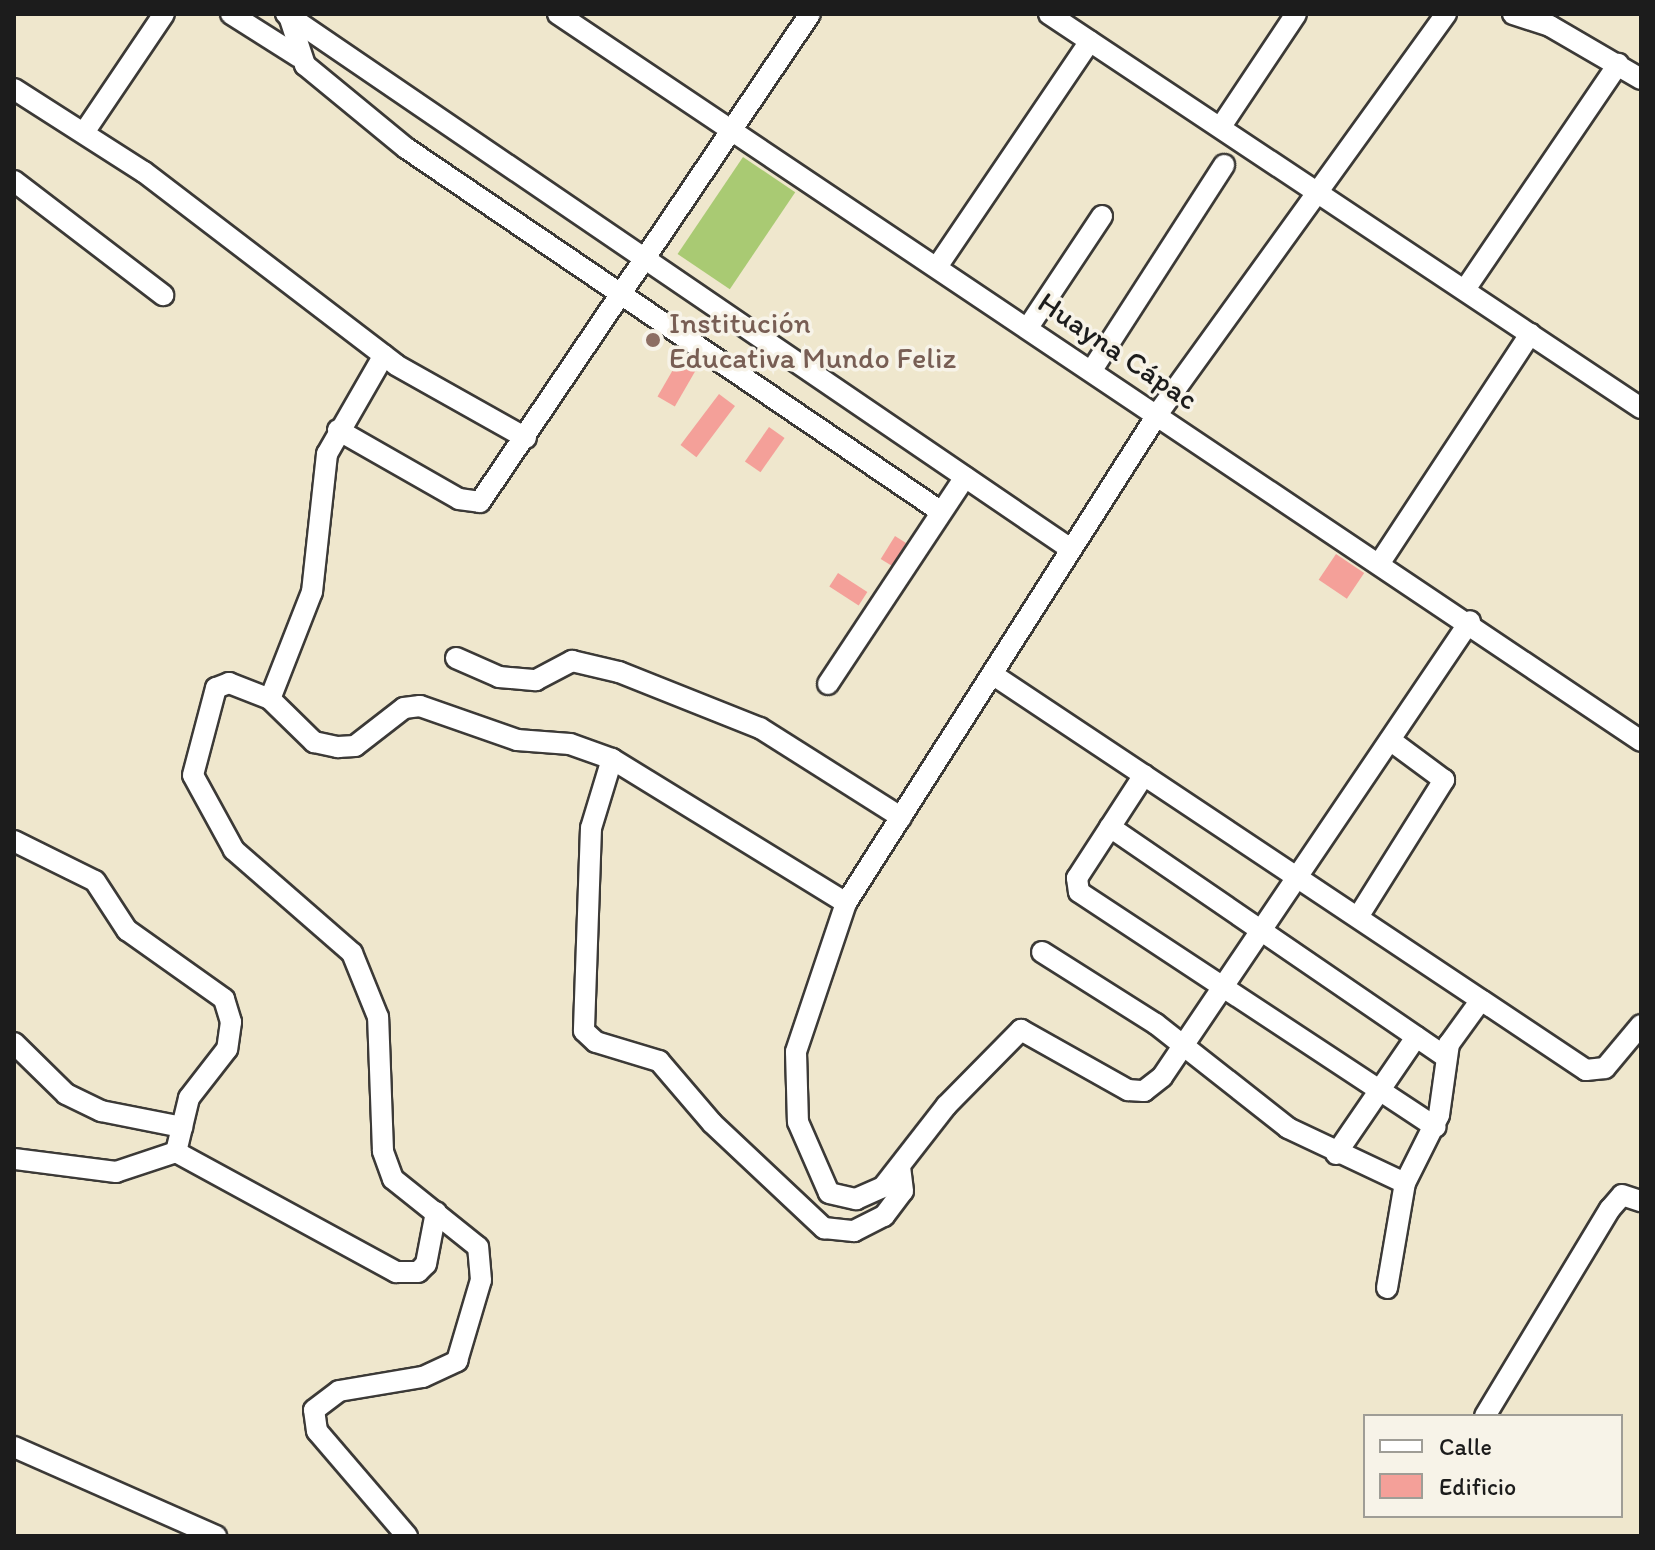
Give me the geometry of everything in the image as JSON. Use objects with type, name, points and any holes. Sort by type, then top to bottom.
[{"type":"street","points":[[85,131],[164,14]]},
{"type":"street","points":[[231,14],[299,57],[406,148],[623,291],[940,511]]},
{"type":"street","points":[[338,430],[471,502],[480,502],[810,14]]},
{"type":"street","points":[[1049,14],[1077,21],[1090,41],[1222,125],[1530,334],[1638,401]]},
{"type":"street","points":[[1222,125],[1296,14]]},
{"type":"street","points":[[1446,14],[1157,415],[1069,548],[846,903],[796,1052],[798,1122],[829,1193],[871,1195],[900,1166],[1015,1033],[1029,1032],[1069,1061],[1136,1091],[1162,1077],[1470,621]]},
{"type":"street","points":[[1513,14],[1618,64],[1641,79]]},
{"type":"street","points":[[288,15],[299,57]]},
{"type":"street","points":[[288,15],[642,263],[1069,548]]},
{"type":"street","name":"Huayna Cápac","points":[[565,16],[731,130],[939,264],[1157,415],[1381,561],[1641,741]]},
{"type":"street","points":[[939,264],[1090,41]]},
{"type":"street","points":[[1466,288],[1618,64]]},
{"type":"street","points":[[14,89],[85,131],[384,355],[526,438]]},
{"type":"street","points":[[1092,370],[1224,165]]},
{"type":"street","points":[[14,181],[163,295]]},
{"type":"street","points":[[1029,326],[1102,216]]},
{"type":"street","points":[[1381,561],[1530,334]]},
{"type":"street","points":[[270,699],[312,592],[319,482],[338,430],[384,355]]},
{"type":"street","points":[[828,684],[965,477]]},
{"type":"street","points":[[456,658],[499,677],[536,680],[583,660],[673,691],[760,728],[901,817]]},
{"type":"street","points":[[992,674],[1586,1070],[1605,1068],[1638,1037]]},
{"type":"street","points":[[407,1536],[342,1465],[313,1417],[330,1395],[423,1377],[457,1361],[481,1280],[478,1247],[393,1179],[383,1151],[378,1017],[352,953],[234,850],[193,775],[216,688],[229,683],[270,699],[314,742],[338,747],[355,746],[404,708],[420,706],[464,726],[570,744],[612,759],[846,903]]},
{"type":"street","points":[[1358,917],[1444,780],[1390,740]]},
{"type":"street","points":[[612,759],[591,828],[584,1031],[596,1042],[659,1061],[712,1123],[824,1228],[854,1231],[884,1216],[903,1191],[900,1166]]},
{"type":"street","points":[[1144,775],[1077,878],[1079,892],[1435,1127]]},
{"type":"street","points":[[1110,827],[1446,1057]]},
{"type":"street","points":[[14,841],[95,881],[127,930],[224,999],[231,1022],[227,1049],[189,1098],[176,1152]]},
{"type":"street","points":[[1042,952],[1184,1045],[1259,1109],[1336,1154],[1405,1183]]},
{"type":"street","points":[[1387,1288],[1405,1183],[1435,1127],[1446,1057],[1462,1019],[1481,1000]]},
{"type":"street","points":[[1336,1154],[1416,1037]]},
{"type":"street","points":[[14,1043],[66,1094],[101,1111],[182,1127]]},
{"type":"street","points":[[14,1159],[116,1172],[176,1152],[396,1272],[418,1272],[426,1264],[436,1212]]},
{"type":"street","points":[[1486,1414],[1610,1209],[1622,1195],[1641,1201]]},
{"type":"street","points":[[14,1447],[216,1536]]},
{"type":"green space","points":[[743,157],[795,192],[730,289],[678,254]]},
{"type":"building","points":[[678,361],[695,371],[675,407],[658,397]]},
{"type":"building","points":[[719,394],[735,406],[696,457],[680,445]]},
{"type":"building","points":[[769,427],[785,438],[760,472],[745,461]]},
{"type":"building","points":[[895,536],[906,543],[892,566],[881,559]]},
{"type":"building","points":[[1336,554],[1364,573],[1347,599],[1319,580]]},
{"type":"building","points":[[838,573],[867,592],[859,605],[829,586]]},
{"type":"place","name":"Institución Educativa Mundo Feliz","points":[[653,340]]}]
